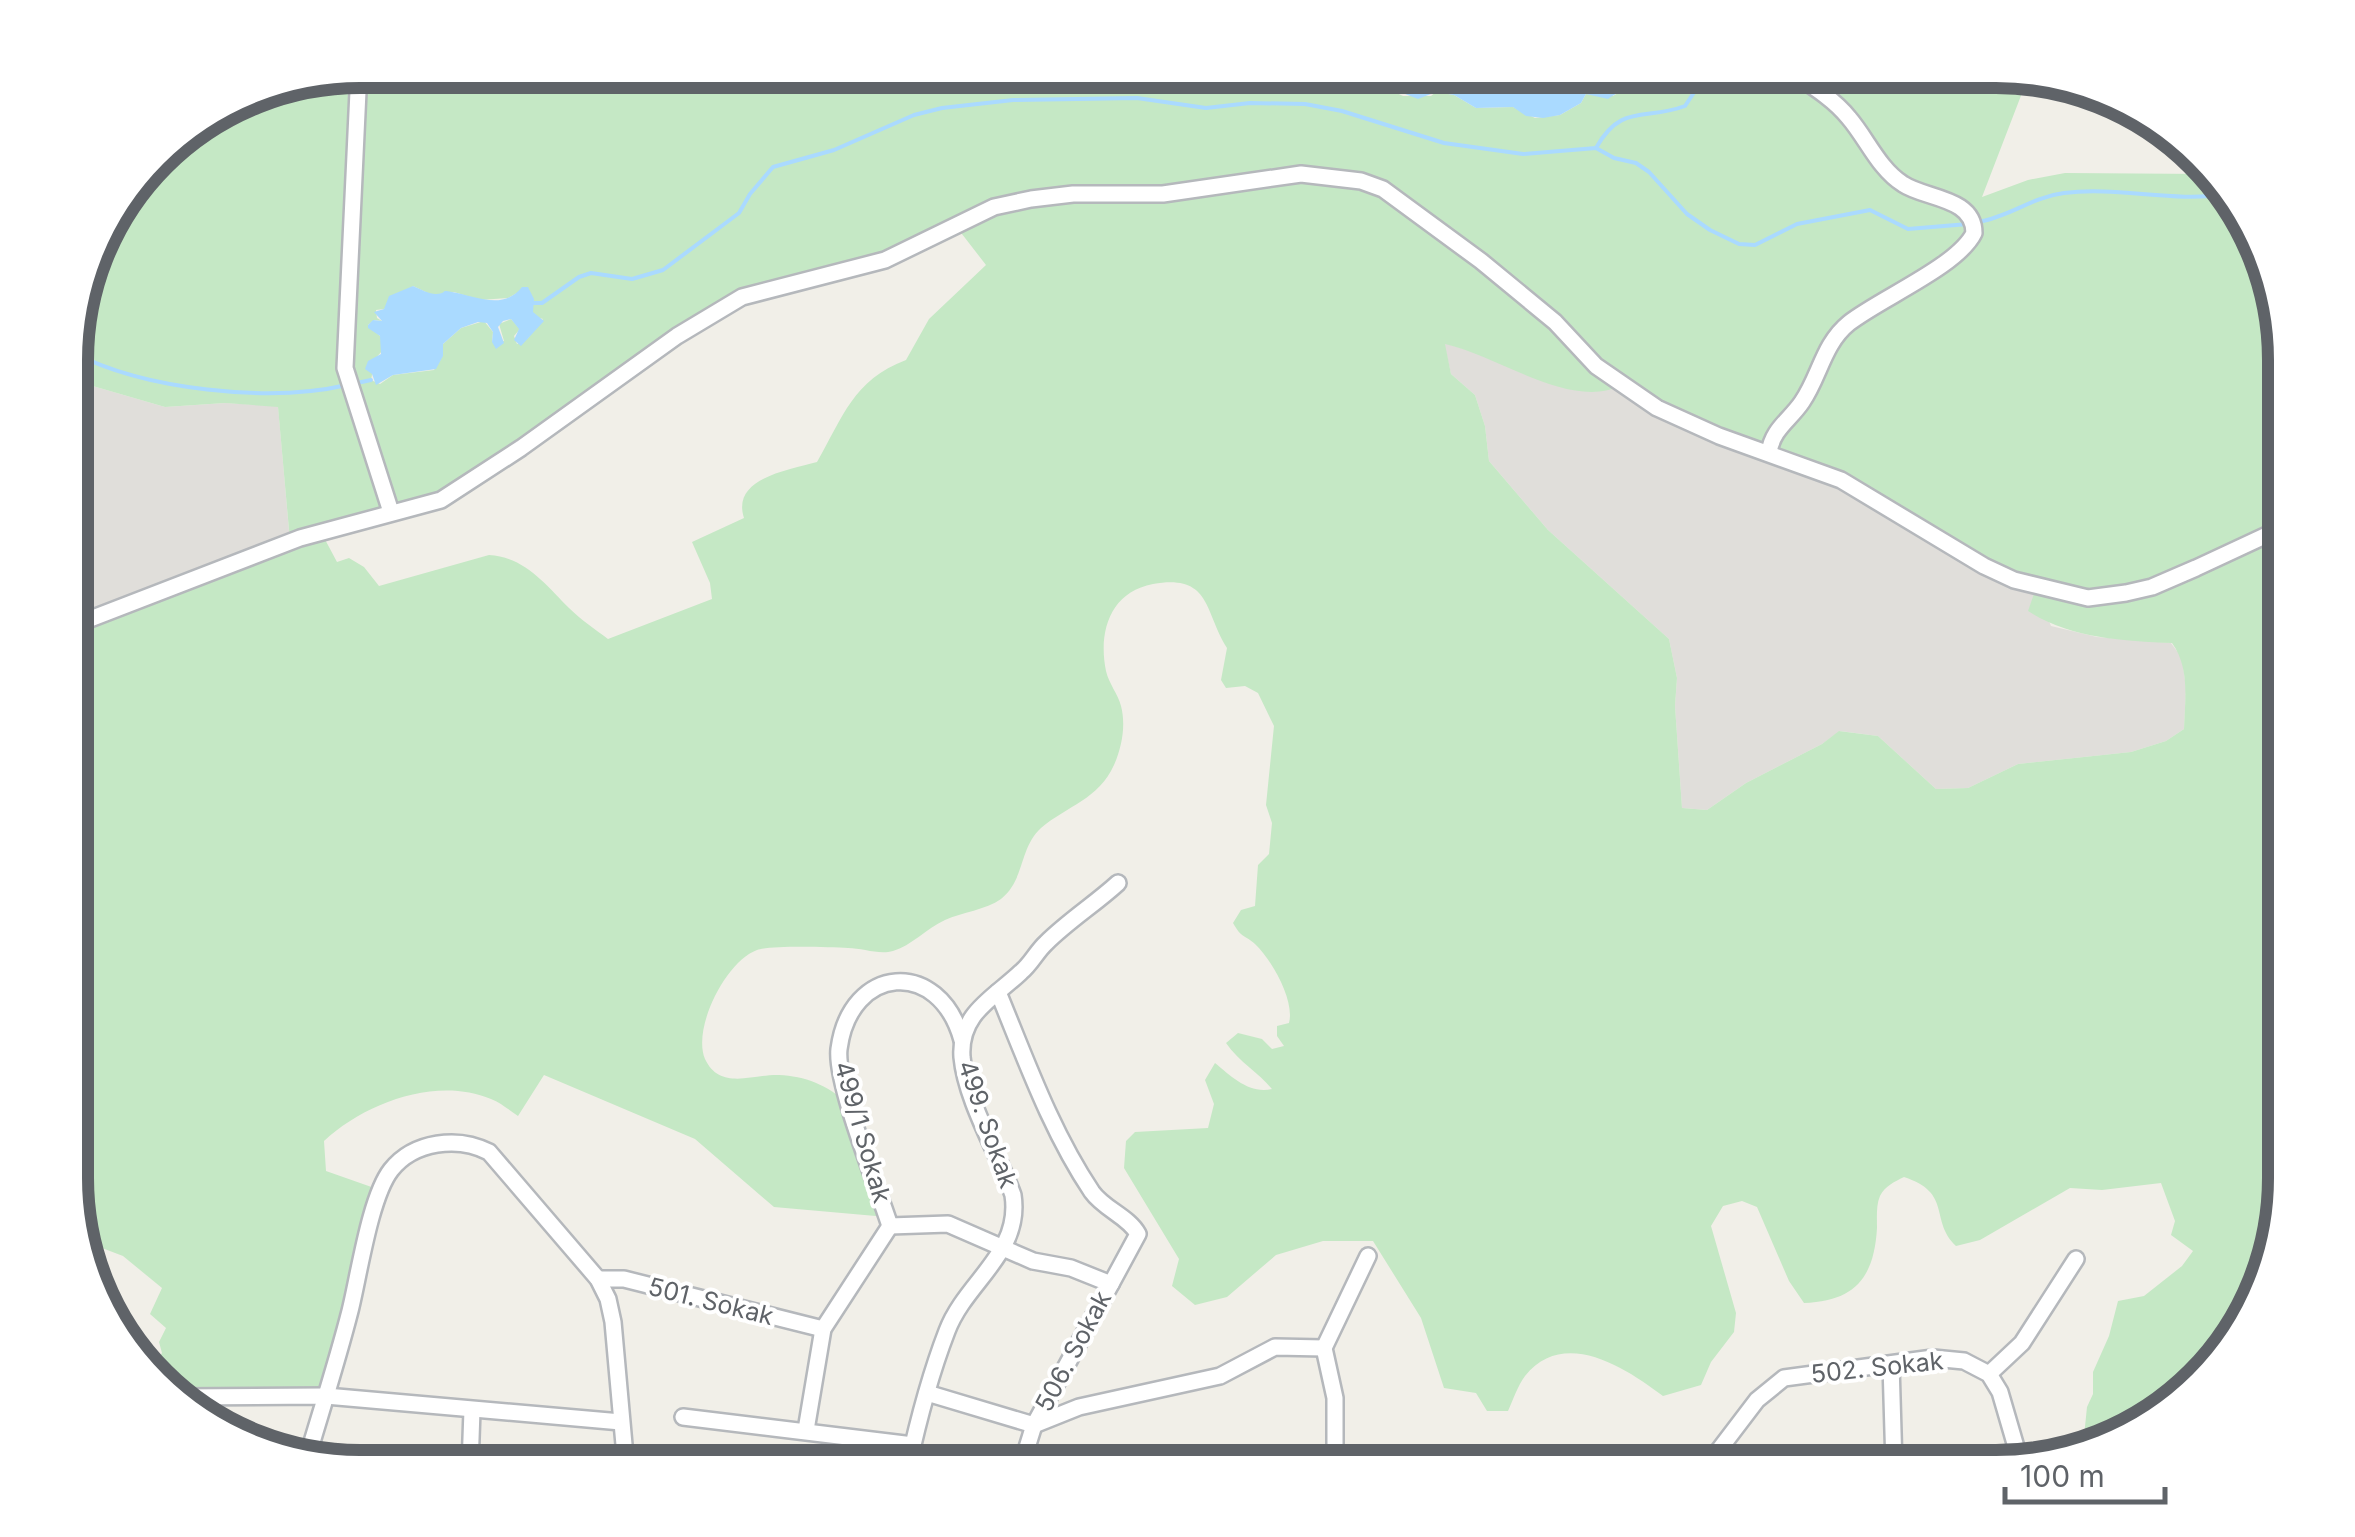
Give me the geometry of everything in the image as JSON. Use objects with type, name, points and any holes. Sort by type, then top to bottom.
[{"type":"street","points":[[357,87],[345,368],[391,512]]},
{"type":"street","points":[[1769,452],[1771,439],[1800,406],[1839,332],[1950,258],[1974,233],[1974,224],[1958,205],[1902,184],[1890,174],[1848,116],[1810,87]]},
{"type":"street","points":[[87,620],[243,558],[441,500],[677,336],[742,298],[885,260],[994,207],[1031,198],[1163,194],[1301,174],[1361,181],[1383,189],[1482,260],[1555,322],[1596,366],[1622,385],[1690,424],[1841,480],[2014,580],[2088,598],[2152,586],[2267,535]]},
{"type":"street","name":"499. Sokak","points":[[912,1450],[948,1327],[971,1289],[1004,1250],[1016,1212],[1013,1195],[972,1096],[962,1061],[962,1040],[972,1015],[1021,973],[1043,945],[1118,883]]},
{"type":"street","name":"499/1 Sokak","points":[[890,1226],[843,1080],[838,1053],[844,1026],[859,1002],[881,984],[914,981],[929,989],[947,1008],[958,1023],[962,1040]]},
{"type":"street","points":[[998,992],[1059,1136],[1101,1204],[1138,1234],[1111,1284]]},
{"type":"street","points":[[311,1444],[386,1178],[394,1165],[446,1141],[470,1143],[488,1152],[598,1279],[613,1322],[624,1450]]},
{"type":"street","name":"506. Sokak","points":[[890,1226],[948,1224],[1033,1261],[1071,1268],[1111,1284],[1034,1425],[1026,1450]]},
{"type":"street","points":[[806,1430],[823,1329],[890,1226]]},
{"type":"street","points":[[1335,1449],[1335,1398],[1324,1348],[1368,1256]]},
{"type":"street","points":[[2017,1449],[2000,1392],[1989,1374],[2022,1342],[2076,1259]]},
{"type":"street","name":"501. Sokak","points":[[598,1279],[624,1279],[823,1329]]},
{"type":"street","points":[[927,1393],[1034,1425],[1107,1400],[1220,1376],[1275,1347],[1324,1348]]},
{"type":"street","name":"502. Sokak","points":[[1719,1449],[1756,1400],[1784,1378],[1949,1358],[1978,1366],[1989,1374]]},
{"type":"street","points":[[1891,1364],[1894,1449]]},
{"type":"street","points":[[200,1397],[326,1396],[621,1422]]},
{"type":"street","points":[[471,1450],[472,1410]]},
{"type":"street","points":[[684,1417],[913,1445]]},
{"type":"shaded area","points":[[1444,343],[1488,356],[1540,380],[1622,385],[1841,480],[2036,588],[2051,626],[2097,637],[2171,643],[2182,658],[2186,688],[2184,729],[2166,741],[2131,752],[2018,764],[1968,788],[1936,789],[1878,736],[1840,731],[1746,783],[1707,810],[1682,808],[1675,706],[1677,678],[1669,639],[1548,530],[1489,461],[1485,426],[1475,395],[1451,374]]},
{"type":"shaded area","points":[[87,384],[165,407],[225,403],[278,406],[290,542],[89,678]]},
{"type":"green space","points":[[1384,87],[1403,96],[1431,96],[1436,92],[1454,95],[1476,108],[1513,107],[1535,118],[1560,115],[1581,103],[1586,94],[1613,96],[1628,87],[2023,89],[1982,197],[2028,180],[2065,173],[2194,174],[2239,239],[2262,307],[2267,342],[2267,1195],[2253,1265],[2222,1328],[2188,1370],[2131,1413],[2084,1434],[2087,1407],[2093,1394],[2093,1372],[2109,1336],[2118,1301],[2144,1296],[2182,1266],[2193,1251],[2171,1235],[2175,1221],[2161,1183],[2102,1190],[2070,1188],[1980,1240],[1956,1246],[1929,1191],[1904,1177],[1880,1196],[1872,1261],[1859,1284],[1836,1297],[1804,1303],[1789,1281],[1757,1207],[1742,1201],[1723,1206],[1711,1226],[1736,1313],[1734,1332],[1711,1362],[1701,1385],[1663,1396],[1613,1364],[1576,1353],[1541,1362],[1525,1376],[1508,1411],[1487,1411],[1476,1393],[1444,1388],[1421,1318],[1373,1241],[1323,1241],[1276,1255],[1227,1297],[1195,1305],[1172,1286],[1179,1259],[1124,1168],[1126,1141],[1135,1132],[1208,1128],[1214,1104],[1205,1080],[1215,1063],[1248,1087],[1272,1089],[1226,1043],[1238,1033],[1262,1039],[1272,1049],[1284,1046],[1277,1036],[1277,1026],[1289,1023],[1290,1014],[1275,970],[1233,923],[1241,910],[1255,906],[1258,865],[1269,854],[1272,823],[1266,805],[1274,726],[1258,693],[1245,686],[1226,688],[1221,680],[1227,648],[1209,609],[1196,590],[1172,582],[1138,588],[1126,595],[1110,616],[1104,656],[1107,676],[1122,713],[1117,758],[1100,786],[1034,836],[1014,883],[1001,899],[945,920],[893,951],[801,947],[757,950],[734,967],[714,997],[702,1046],[711,1069],[738,1079],[798,1077],[840,1097],[858,1124],[887,1217],[774,1207],[695,1139],[544,1075],[518,1116],[495,1101],[470,1093],[425,1092],[402,1097],[360,1115],[324,1141],[326,1171],[380,1190],[326,1396],[200,1397],[158,1360],[162,1353],[159,1342],[166,1328],[150,1314],[162,1288],[123,1256],[97,1246],[90,1213],[87,678],[93,618],[290,541],[278,407],[225,403],[165,407],[87,384],[93,307],[102,272],[124,224],[155,180],[209,133],[272,102],[324,90]],"holes":[[[955,225],[986,265],[929,319],[906,360],[888,368],[861,389],[817,462],[778,473],[754,485],[742,504],[744,518],[692,542],[710,583],[712,599],[608,639],[534,574],[513,561],[489,555],[379,586],[364,567],[349,558],[337,562],[321,532],[470,483],[742,297],[923,243]],[[413,286],[432,295],[454,292],[480,300],[508,298],[517,293],[536,317],[543,319],[528,338],[517,344],[514,336],[520,329],[511,319],[499,324],[504,341],[492,342],[493,332],[484,321],[461,328],[443,344],[441,359],[434,370],[393,375],[380,384],[371,380],[375,359],[382,351],[381,337],[368,325],[374,320],[382,321],[376,310],[384,309]],[[1445,344],[1558,387],[1602,391],[1622,385],[1831,483],[2036,588],[2028,611],[2044,620],[2097,636],[2172,643],[2184,673],[2184,729],[2166,741],[2131,752],[2018,764],[1968,788],[1936,789],[1878,736],[1839,731],[1822,744],[1746,783],[1707,810],[1682,808],[1675,706],[1677,678],[1669,639],[1548,530],[1489,461],[1485,426],[1475,395],[1451,374]]]},
{"type":"water","points":[[1387,87],[1627,87],[1608,99],[1586,94],[1581,103],[1560,115],[1543,118],[1526,116],[1513,107],[1476,108],[1454,95],[1436,92],[1418,99]]},
{"type":"water","points":[[413,286],[433,294],[446,291],[498,300],[528,287],[534,299],[533,312],[544,321],[521,346],[514,340],[519,329],[511,319],[503,321],[498,327],[504,343],[496,349],[487,323],[461,328],[443,344],[443,356],[436,369],[393,375],[376,385],[365,369],[368,361],[381,354],[380,336],[368,325],[373,320],[382,321],[374,312],[384,309],[389,296]]},
{"type":"waterway","points":[[1596,148],[1605,134],[1625,119],[1685,106],[1695,91],[1692,87]]},
{"type":"waterway","points":[[533,303],[542,303],[591,273],[632,279],[663,270],[739,213],[773,167],[834,150],[914,115],[1013,100],[1137,98],[1206,108],[1250,103],[1305,104],[1342,111],[1444,143],[1523,154],[1596,148],[1614,158],[1636,163],[1687,214],[1739,244],[1755,245],[1797,224],[1870,210],[1908,229],[1968,224]]},
{"type":"waterway","points":[[1978,222],[2064,193],[2212,196]]},
{"type":"waterway","points":[[87,359],[134,376],[207,389],[281,393],[347,385]]},
{"type":"waterway","points":[[357,383],[371,380]]}]
